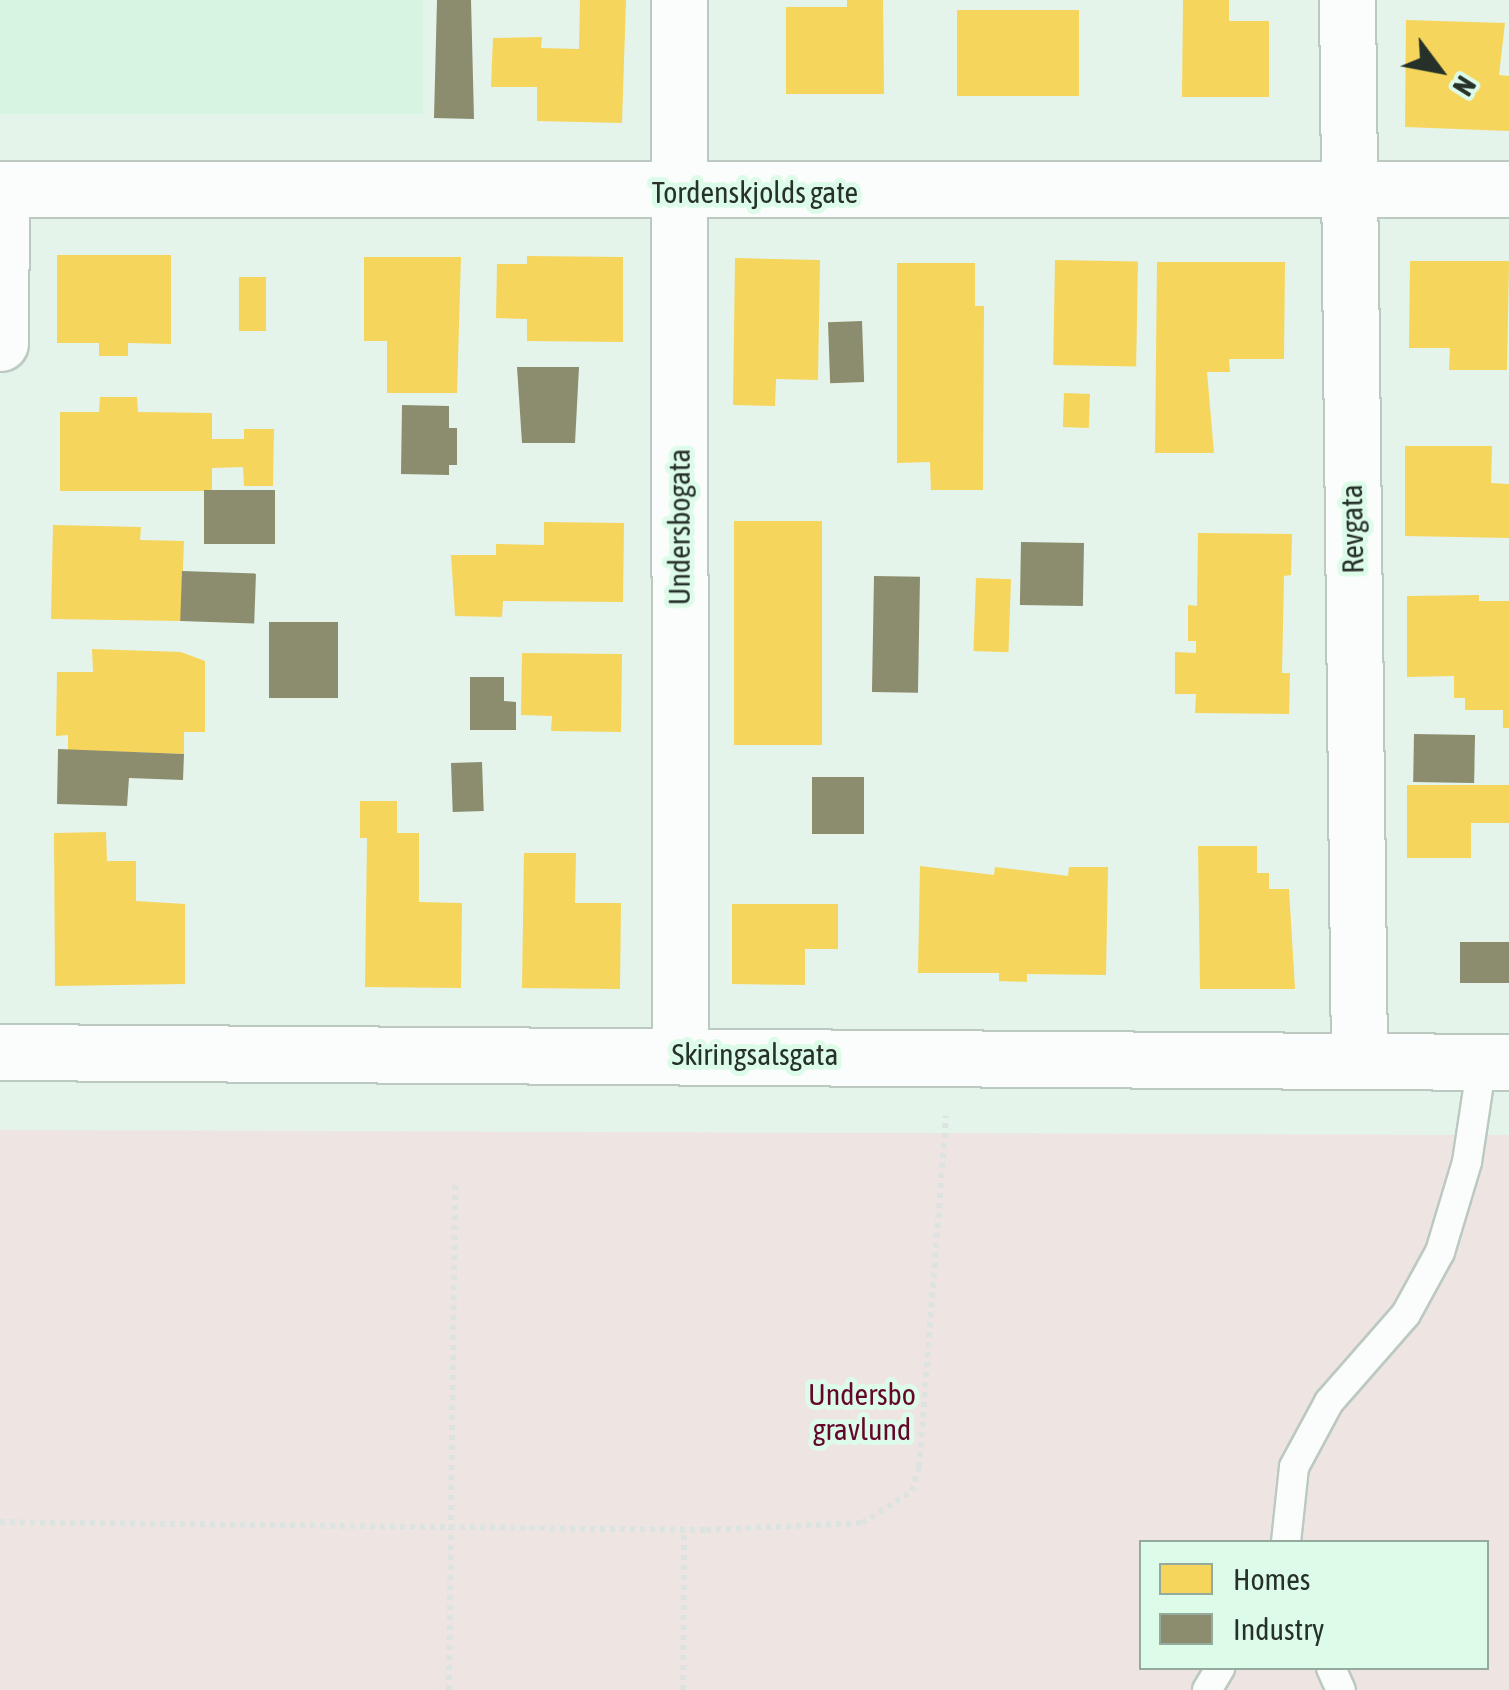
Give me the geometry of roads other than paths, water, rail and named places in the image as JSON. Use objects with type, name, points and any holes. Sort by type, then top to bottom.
[{"type":"street","name":"Undersbogata","points":[[678,0],[680,1054]]},
{"type":"street","name":"Revgata","points":[[1347,0],[1359,1058]]},
{"type":"street","name":"Tordenskjolds gate","points":[[0,188],[678,193],[1509,188]]},
{"type":"street","points":[[0,188],[0,343]]},
{"type":"street","name":"Skiringsalsgata","points":[[0,1052],[1359,1058],[1495,1062]]},
{"type":"lane","points":[[1286,1540],[1294,1467],[1320,1418],[1406,1314],[1440,1252],[1495,1062]]},
{"type":"park label","name":"Undersbo gravlund","points":[[862,1411]]}]
